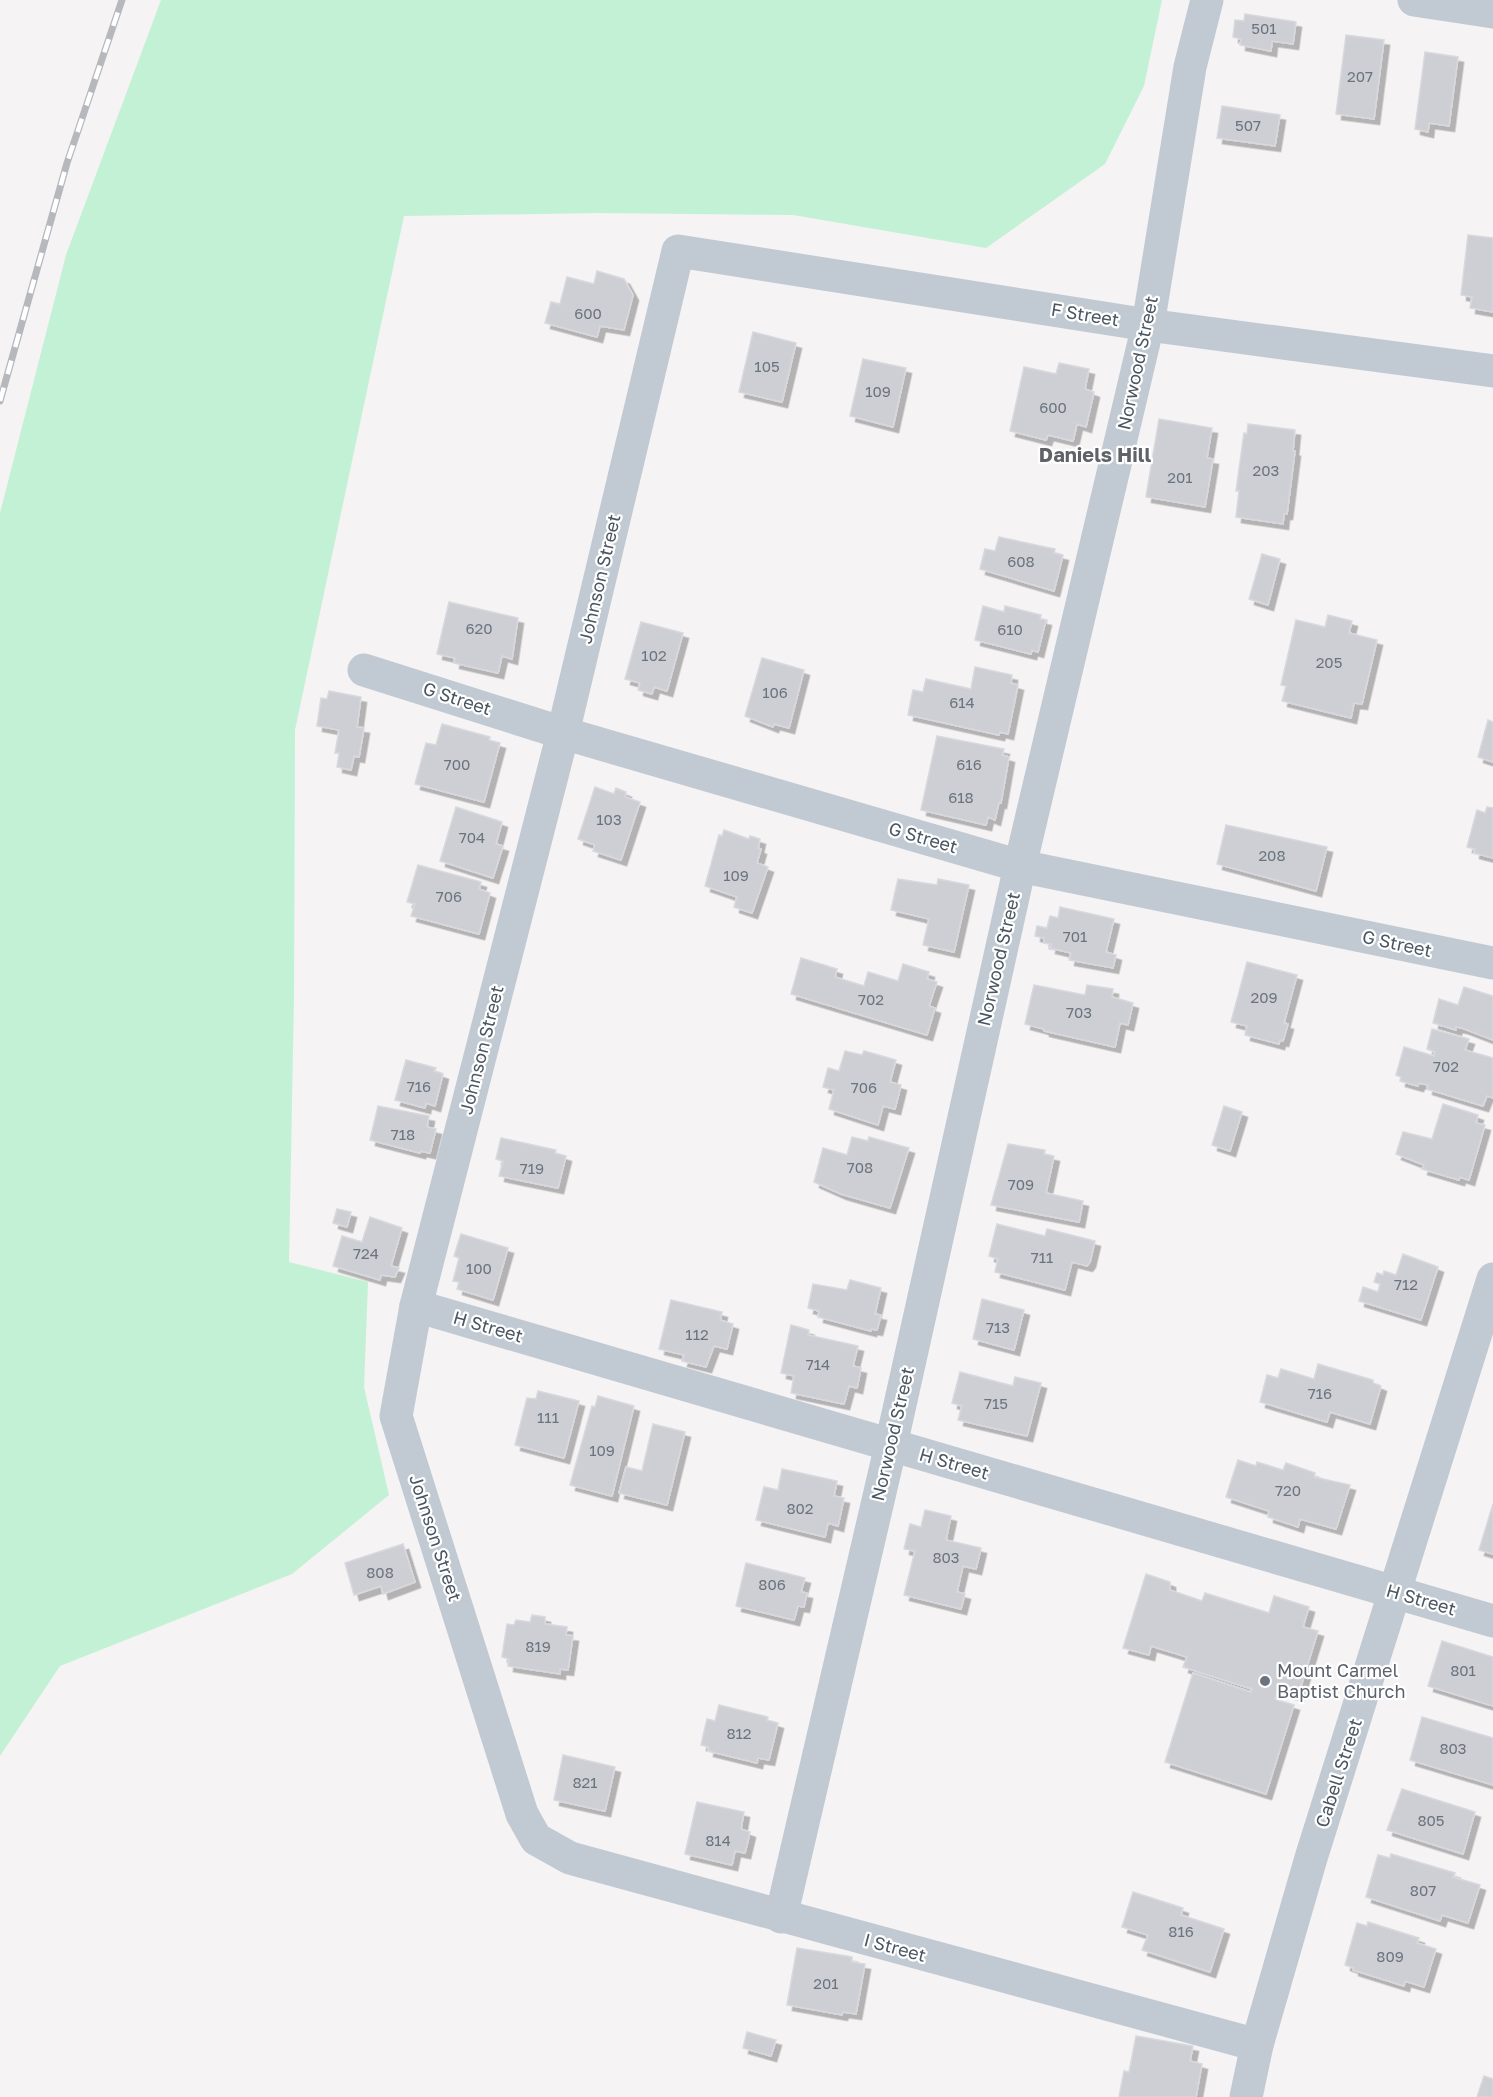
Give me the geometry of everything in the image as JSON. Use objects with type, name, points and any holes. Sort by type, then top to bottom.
[{"type":"street","name":"Norwood Street","points":[[781,1917],[891,1445],[1020,866],[1148,325],[1190,67],[1207,0]]},
{"type":"street","points":[[1414,0],[1493,12]]},
{"type":"street","name":"F Street","points":[[678,251],[1148,325],[1493,371]]},
{"type":"street","name":"Johnson Street","points":[[537,1839],[522,1814],[396,1416],[416,1306],[563,733],[678,251]]},
{"type":"street","name":"G Street","points":[[364,670],[563,733],[1020,866],[1493,963]]},
{"type":"street","name":"Cabell Street","points":[[1246,2097],[1257,2045],[1311,1858],[1493,1279]]},
{"type":"street","name":"H Street","points":[[416,1306],[1493,1621]]},
{"type":"street","name":"I Street","points":[[537,1839],[570,1858],[1257,2045]]},
{"type":"green space","points":[[161,0],[1162,0],[1144,86],[1105,164],[986,248],[793,215],[598,213],[404,216],[295,730],[294,997],[289,1262],[368,1282],[364,1387],[389,1495],[292,1574],[60,1666],[0,1756],[0,513],[66,255]]},
{"type":"building","points":[[1245,14],[1296,22],[1293,44],[1272,41],[1271,51],[1240,45],[1241,39],[1233,37],[1235,20],[1244,21]]},
{"type":"building","points":[[1346,35],[1384,40],[1374,119],[1336,114]]},
{"type":"building","points":[[1425,52],[1458,57],[1449,126],[1429,123],[1428,132],[1415,129]]},
{"type":"building","points":[[1222,106],[1280,115],[1275,146],[1217,138]]},
{"type":"building","points":[[1468,235],[1493,238],[1493,312],[1470,308],[1472,297],[1461,295]]},
{"type":"building","points":[[597,271],[624,279],[633,295],[624,330],[600,326],[597,337],[545,323],[551,302],[560,304],[567,277],[594,284]]},
{"type":"building","points":[[753,332],[796,343],[782,402],[739,392]]},
{"type":"building","points":[[863,359],[906,368],[893,427],[850,416]]},
{"type":"building","points":[[1059,363],[1089,369],[1085,389],[1094,392],[1086,427],[1077,424],[1073,441],[1048,435],[1046,440],[1010,431],[1024,367],[1056,374]]},
{"type":"building","points":[[1159,419],[1212,428],[1207,458],[1213,459],[1205,507],[1146,497]]},
{"type":"building","points":[[1248,424],[1295,430],[1293,451],[1295,451],[1287,514],[1284,514],[1283,524],[1236,517],[1239,491],[1236,491],[1244,433],[1247,434]]},
{"type":"building","points":[[999,537],[1055,549],[1054,553],[1063,555],[1054,591],[980,569],[985,549],[995,551]]},
{"type":"building","points":[[1262,554],[1280,559],[1268,605],[1249,599]]},
{"type":"building","points":[[449,602],[518,618],[512,659],[502,656],[498,673],[454,663],[455,658],[437,654]]},
{"type":"building","points":[[983,606],[1004,612],[1005,606],[1041,615],[1040,619],[1046,620],[1038,652],[1032,650],[1031,654],[975,640]]},
{"type":"building","points":[[1328,615],[1352,621],[1349,633],[1377,640],[1362,704],[1354,703],[1351,718],[1282,701],[1286,686],[1281,685],[1296,620],[1325,627]]},
{"type":"building","points":[[641,622],[683,633],[667,691],[654,687],[652,694],[638,690],[640,683],[625,679]]},
{"type":"building","points":[[762,658],[804,670],[789,728],[774,724],[773,727],[745,716]]},
{"type":"building","points":[[975,667],[1012,675],[1011,683],[1018,685],[1008,734],[1000,732],[999,735],[908,715],[913,690],[923,692],[926,679],[971,689]]},
{"type":"building","points":[[329,691],[361,697],[357,727],[364,728],[359,757],[354,756],[351,770],[337,767],[339,753],[335,753],[339,730],[317,726],[321,698],[327,699]]},
{"type":"building","points":[[1488,720],[1493,722],[1493,762],[1478,757]]},
{"type":"building","points":[[442,724],[490,737],[489,740],[500,743],[484,802],[415,784],[426,743],[436,745]]},
{"type":"building","points":[[937,736],[1004,749],[1002,755],[1009,757],[1001,803],[999,802],[995,820],[988,817],[986,825],[921,810]]},
{"type":"building","points":[[595,787],[614,794],[616,788],[626,792],[625,797],[640,802],[621,860],[593,851],[595,845],[578,839]]},
{"type":"building","points":[[456,807],[502,822],[496,844],[503,846],[493,878],[440,861]]},
{"type":"building","points":[[1487,807],[1493,808],[1493,858],[1474,853],[1475,849],[1467,847],[1477,810],[1485,813]]},
{"type":"building","points":[[1226,825],[1327,847],[1316,891],[1217,864]]},
{"type":"building","points":[[724,830],[749,839],[750,836],[760,839],[758,848],[761,849],[757,863],[768,867],[752,913],[734,907],[737,897],[705,886],[719,835],[722,836]]},
{"type":"building","points":[[418,865],[481,882],[479,889],[490,893],[479,934],[411,916],[415,904],[407,902]]},
{"type":"building","points":[[898,879],[937,885],[938,879],[969,885],[954,952],[923,945],[929,919],[891,910]]},
{"type":"building","points":[[1060,907],[1114,919],[1106,952],[1116,955],[1113,968],[1069,960],[1071,953],[1050,948],[1051,944],[1044,943],[1044,938],[1035,936],[1037,926],[1047,928],[1050,916],[1058,918]]},
{"type":"building","points":[[801,958],[837,969],[835,977],[864,986],[868,972],[898,981],[903,964],[929,972],[927,979],[937,982],[929,1006],[935,1008],[927,1035],[791,994]]},
{"type":"building","points":[[1247,962],[1297,975],[1284,1023],[1288,1024],[1283,1041],[1280,1040],[1279,1044],[1245,1035],[1247,1026],[1231,1022]]},
{"type":"building","points":[[1034,985],[1085,995],[1087,985],[1113,989],[1112,997],[1133,1003],[1128,1025],[1120,1023],[1115,1047],[1044,1031],[1044,1029],[1025,1024]]},
{"type":"building","points":[[1464,987],[1493,996],[1493,1040],[1462,1028],[1456,1027],[1456,1030],[1433,1023],[1439,999],[1458,1005]]},
{"type":"building","points":[[1432,1029],[1469,1039],[1465,1050],[1493,1058],[1493,1098],[1487,1096],[1483,1106],[1427,1089],[1428,1085],[1419,1083],[1418,1086],[1400,1081],[1401,1077],[1396,1075],[1404,1047],[1434,1056],[1435,1052],[1427,1049]]},
{"type":"building","points":[[845,1051],[862,1055],[864,1051],[896,1060],[890,1082],[901,1085],[895,1109],[883,1106],[878,1125],[829,1109],[834,1090],[823,1087],[828,1068],[839,1071]]},
{"type":"building","points":[[406,1060],[436,1068],[434,1071],[443,1074],[435,1106],[426,1103],[425,1108],[395,1100]]},
{"type":"building","points":[[1443,1104],[1478,1115],[1476,1123],[1485,1125],[1469,1180],[1460,1177],[1459,1180],[1422,1169],[1424,1165],[1396,1154],[1403,1132],[1432,1139]]},
{"type":"building","points":[[378,1106],[429,1116],[427,1127],[436,1129],[430,1153],[421,1151],[420,1153],[370,1140]]},
{"type":"building","points":[[1224,1106],[1242,1112],[1230,1151],[1212,1145]]},
{"type":"building","points":[[852,1137],[868,1141],[869,1137],[909,1148],[890,1208],[841,1194],[814,1182],[823,1148],[847,1155]]},
{"type":"building","points":[[501,1138],[556,1150],[555,1153],[566,1156],[558,1188],[499,1176],[503,1161],[496,1159]]},
{"type":"building","points":[[1008,1144],[1045,1150],[1044,1154],[1054,1156],[1046,1193],[1083,1201],[1079,1222],[991,1205]]},
{"type":"building","points":[[337,1209],[351,1212],[347,1227],[333,1223]]},
{"type":"building","points":[[370,1217],[402,1228],[391,1266],[399,1268],[395,1277],[381,1275],[380,1280],[333,1266],[342,1236],[362,1242]]},
{"type":"building","points":[[997,1224],[1045,1236],[1047,1229],[1095,1241],[1090,1262],[1087,1266],[1072,1262],[1065,1290],[995,1272],[998,1259],[989,1256]]},
{"type":"building","points":[[461,1234],[508,1248],[493,1300],[457,1289],[459,1282],[453,1281],[459,1258],[454,1256]]},
{"type":"building","points":[[1403,1254],[1438,1267],[1421,1320],[1359,1301],[1363,1287],[1378,1292],[1380,1284],[1374,1282],[1377,1273],[1383,1275],[1384,1271],[1396,1275]]},
{"type":"building","points":[[850,1280],[881,1288],[875,1314],[881,1315],[877,1330],[871,1329],[871,1331],[818,1317],[819,1311],[808,1308],[813,1284],[847,1290]]},
{"type":"building","points":[[982,1299],[1024,1310],[1014,1350],[973,1339]]},
{"type":"building","points":[[671,1300],[722,1312],[720,1320],[733,1324],[727,1349],[714,1346],[706,1367],[682,1361],[684,1355],[659,1349]]},
{"type":"building","points":[[791,1325],[809,1330],[808,1335],[858,1346],[853,1366],[861,1368],[857,1388],[849,1386],[844,1404],[791,1393],[794,1376],[781,1373]]},
{"type":"building","points":[[1318,1364],[1373,1380],[1373,1383],[1381,1386],[1370,1424],[1330,1412],[1327,1422],[1260,1402],[1267,1375],[1278,1378],[1281,1369],[1314,1379]]},
{"type":"building","points":[[960,1372],[1013,1386],[1015,1377],[1041,1383],[1027,1436],[958,1420],[962,1406],[952,1403]]},
{"type":"building","points":[[538,1391],[579,1401],[564,1458],[515,1445],[527,1398],[536,1399]]},
{"type":"building","points":[[598,1396],[634,1406],[612,1496],[570,1485],[592,1406],[595,1407]]},
{"type":"building","points":[[653,1424],[685,1432],[667,1505],[619,1493],[626,1467],[642,1471]]},
{"type":"building","points":[[1238,1460],[1256,1466],[1257,1462],[1283,1470],[1286,1463],[1315,1473],[1314,1477],[1350,1485],[1336,1529],[1300,1519],[1298,1527],[1268,1517],[1269,1511],[1226,1497]]},
{"type":"building","points":[[782,1469],[837,1481],[834,1496],[844,1498],[838,1526],[828,1523],[825,1537],[756,1520],[764,1487],[778,1490]]},
{"type":"building","points":[[1493,1504],[1493,1554],[1479,1550]]},
{"type":"building","points":[[925,1510],[951,1516],[946,1540],[981,1548],[976,1569],[963,1566],[957,1592],[965,1594],[961,1609],[904,1595],[915,1551],[904,1549],[910,1524],[921,1527]]},
{"type":"building","points":[[403,1544],[415,1582],[383,1594],[381,1586],[354,1595],[345,1563]]},
{"type":"building","points":[[746,1563],[805,1578],[801,1592],[807,1593],[804,1607],[798,1606],[794,1620],[736,1606]]},
{"type":"building","name":"Mount Carmel Baptist Church","points":[[1146,1574],[1170,1582],[1170,1590],[1202,1601],[1205,1593],[1269,1613],[1274,1596],[1309,1607],[1303,1627],[1318,1631],[1298,1696],[1278,1690],[1275,1699],[1294,1705],[1266,1794],[1165,1762],[1193,1673],[1251,1692],[1252,1689],[1183,1667],[1187,1657],[1151,1646],[1149,1655],[1123,1648]]},
{"type":"building","points":[[532,1615],[545,1617],[545,1624],[567,1627],[566,1635],[573,1636],[568,1670],[560,1669],[560,1674],[508,1666],[509,1659],[502,1657],[507,1624],[514,1625],[516,1620],[530,1622]]},
{"type":"building","points":[[1442,1641],[1493,1657],[1493,1706],[1428,1686]]},
{"type":"building","points":[[719,1705],[768,1717],[767,1720],[778,1723],[769,1760],[758,1758],[757,1763],[708,1751],[709,1747],[701,1745],[707,1719],[715,1721]]},
{"type":"building","points":[[1422,1717],[1493,1738],[1493,1785],[1410,1760]]},
{"type":"building","points":[[563,1755],[615,1767],[605,1811],[554,1800]]},
{"type":"building","points":[[1402,1789],[1475,1812],[1463,1854],[1387,1830]]},
{"type":"building","points":[[697,1802],[744,1812],[741,1829],[750,1832],[745,1853],[735,1851],[732,1865],[685,1854]]},
{"type":"building","points":[[1391,1854],[1455,1873],[1453,1877],[1480,1885],[1468,1923],[1442,1915],[1440,1921],[1366,1897],[1378,1855],[1390,1858]]},
{"type":"building","points":[[1133,1892],[1183,1908],[1181,1915],[1224,1929],[1210,1972],[1142,1950],[1148,1935],[1122,1927]]},
{"type":"building","points":[[1368,1922],[1419,1938],[1417,1943],[1436,1949],[1424,1987],[1405,1981],[1404,1986],[1353,1970],[1354,1968],[1345,1965],[1357,1923],[1367,1926]]},
{"type":"building","points":[[797,1948],[852,1957],[852,1962],[865,1964],[856,2014],[843,2012],[842,2015],[787,2005]]},
{"type":"building","points":[[747,2032],[776,2040],[771,2056],[743,2048]]},
{"type":"building","points":[[1136,2036],[1193,2046],[1190,2061],[1202,2064],[1196,2097],[1119,2097],[1124,2071],[1129,2072]]},
{"type":"building","points":[[1484,2076],[1493,2079],[1493,2097],[1477,2097]]},
{"type":"railway","points":[[0,401],[67,163],[122,0]]},
{"type":"place","name":"Mount Carmel Baptist Church","points":[[1265,1681]]},
{"type":"district","name":"Daniels Hill","points":[[1095,455]]}]
